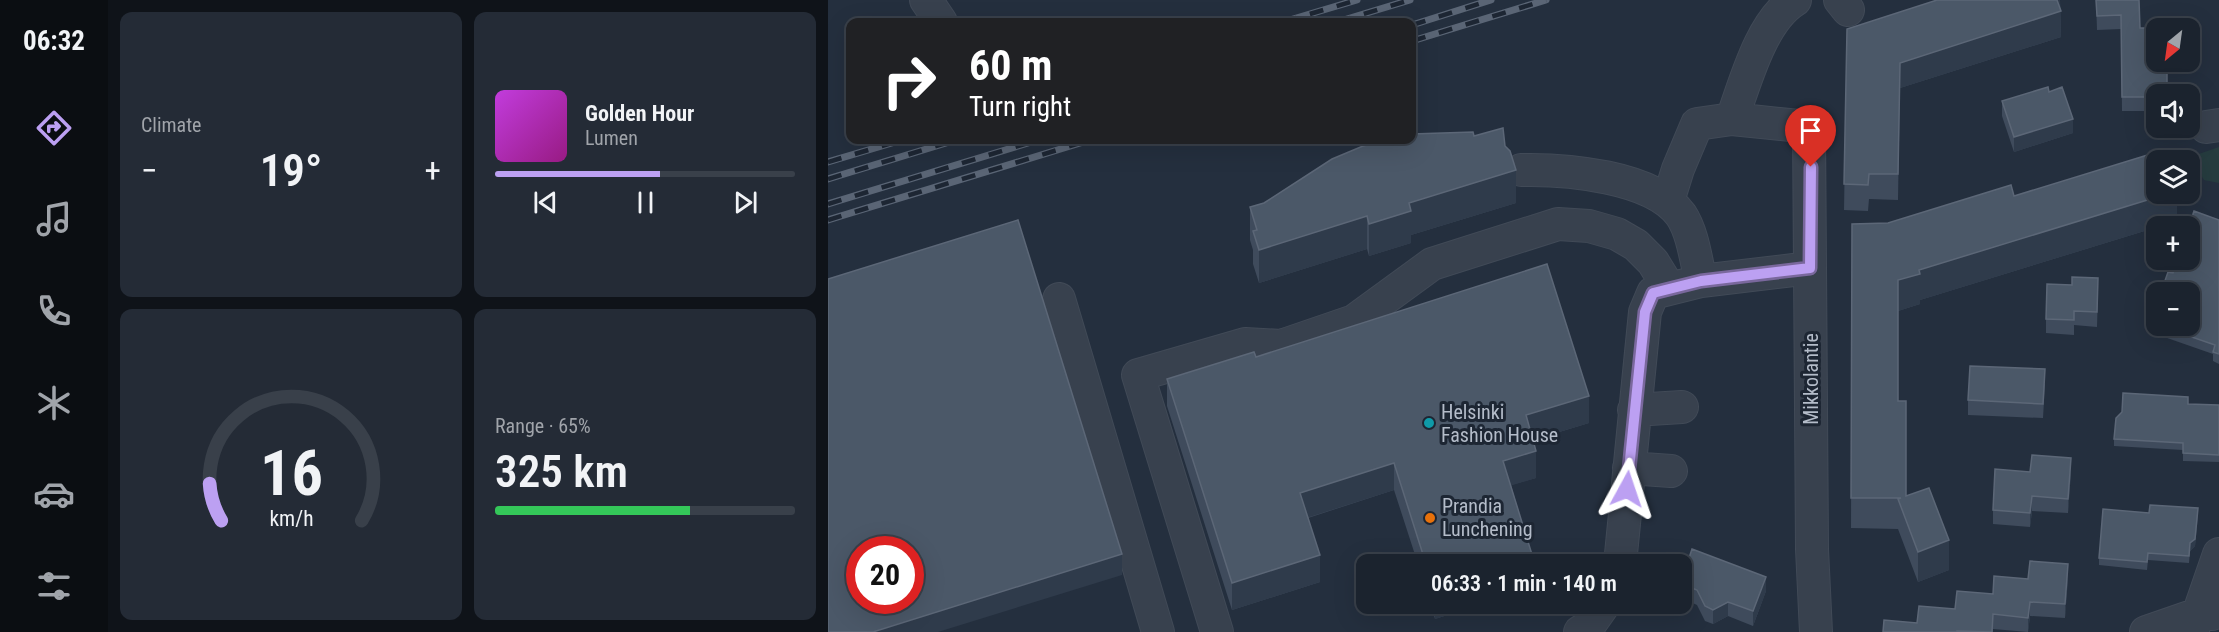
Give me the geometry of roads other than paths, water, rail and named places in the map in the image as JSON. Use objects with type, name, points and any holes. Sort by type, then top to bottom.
[{"type":"street","points":[[927,0],[936,18]]},
{"type":"street","points":[[1668,201],[1697,124],[1732,118],[1777,14],[1795,0]]},
{"type":"street","name":"Mikkolantie","points":[[1732,118],[1809,127],[1812,549],[1816,632]]},
{"type":"street","points":[[1521,170],[1553,169],[1613,178],[1668,201],[1681,216],[1688,232],[1701,281]]},
{"type":"street","points":[[1216,632],[1138,375],[1245,344],[1281,346],[1354,321],[1432,264],[1558,224],[1589,226],[1626,240],[1653,262],[1669,288]]},
{"type":"street","points":[[1620,554],[1623,481],[1645,312],[1653,293],[1701,281],[1810,268]]},
{"type":"street","points":[[1059,298],[1158,632]]},
{"type":"street","points":[[1634,410],[1682,407]]},
{"type":"street","points":[[1623,481],[1671,471]]},
{"type":"street","points":[[2146,632],[2203,620],[2219,554]]},
{"type":"street","points":[[1580,632],[1588,627],[1597,614]]},
{"type":"railway","points":[[1296,18],[1357,0]]},
{"type":"railway","points":[[1350,18],[1410,0]]},
{"type":"railway","points":[[1416,24],[1491,0]]},
{"type":"railway","points":[[1416,40],[1546,0]]},
{"type":"railway","points":[[828,162],[889,144]]},
{"type":"railway","points":[[828,179],[943,144]]},
{"type":"railway","points":[[828,204],[1025,144]]},
{"type":"railway","points":[[828,220],[1077,144]]},
{"type":"place","name":"Helsinki Fashion House","points":[[1429,423]]},
{"type":"place","name":"Prandia Lunchening","points":[[1430,518]]}]
